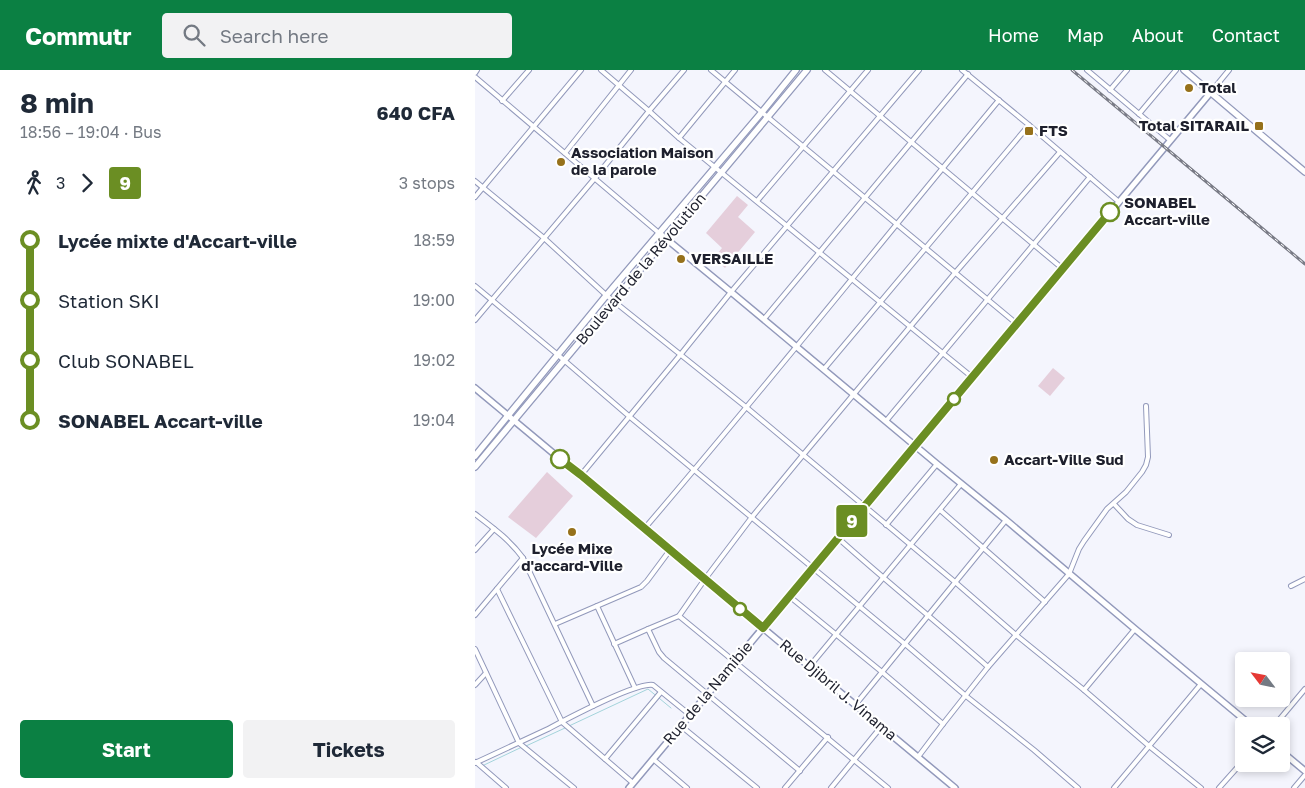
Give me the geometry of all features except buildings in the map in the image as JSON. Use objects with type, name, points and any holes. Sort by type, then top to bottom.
[{"type":"main road","name":"Boulevard de la Révolution","points":[[475,456],[606,296],[796,70]]},
{"type":"main road","name":"Boulevard de la Révolution","points":[[475,467],[807,70]]},
{"type":"main road","points":[[1184,70],[1305,172]]},
{"type":"street","points":[[503,101],[529,70]]},
{"type":"street","points":[[475,197],[581,70]]},
{"type":"street","points":[[601,70],[714,167],[972,377]]},
{"type":"street","points":[[565,153],[631,70]]},
{"type":"street","points":[[475,320],[684,70]]},
{"type":"street","points":[[711,70],[1017,324]]},
{"type":"street","points":[[679,138],[735,70]]},
{"type":"street","points":[[825,70],[1063,269]]},
{"type":"street","points":[[757,201],[868,70]]},
{"type":"street","points":[[581,475],[731,292],[919,70]]},
{"type":"street","points":[[962,70],[1119,202]]},
{"type":"street","points":[[1087,70],[1171,140]]},
{"type":"street","points":[[1110,90],[1127,70]]},
{"type":"street","points":[[1139,114],[1176,70]]},
{"type":"street","points":[[1211,92],[1229,70]]},
{"type":"street","points":[[764,319],[968,74]]},
{"type":"street","points":[[475,77],[659,233],[855,394],[1241,717]]},
{"type":"street","name":"Rue de la Namibie","points":[[631,786],[1211,92]]},
{"type":"street","points":[[644,529],[853,280],[999,100]]},
{"type":"street","points":[[824,369],[1029,125]]},
{"type":"street","points":[[614,644],[679,616],[752,517],[955,273],[1059,152]]},
{"type":"street","points":[[886,421],[1090,177]]},
{"type":"street","points":[[475,181],[544,238],[606,296],[746,407],[1201,788]]},
{"type":"street","points":[[475,286],[565,360],[630,417],[1078,788]]},
{"type":"street","name":"Rue Djibril J. Vinama","points":[[475,388],[955,788]]},
{"type":"street","points":[[918,757],[989,666],[1069,574],[1084,541],[1107,509],[1126,492],[1147,465],[1146,406]]},
{"type":"street","points":[[886,525],[937,464]]},
{"type":"street","points":[[809,666],[961,484]]},
{"type":"street","points":[[1114,504],[1128,520],[1137,525],[1169,535]]},
{"type":"street","points":[[940,510],[1045,602]]},
{"type":"street","points":[[475,514],[494,529],[523,558],[593,706]]},
{"type":"street","points":[[855,704],[1006,520]]},
{"type":"street","points":[[475,550],[494,529]]},
{"type":"street","points":[[838,538],[989,666]]},
{"type":"street","points":[[555,624],[641,587],[670,550]]},
{"type":"street","points":[[475,616],[523,558]]},
{"type":"street","points":[[1291,586],[1305,579]]},
{"type":"street","points":[[497,589],[562,722],[631,786]]},
{"type":"street","points":[[789,596],[943,724]]},
{"type":"street","points":[[597,606],[635,688]]},
{"type":"street","points":[[679,616],[888,788]]},
{"type":"street","points":[[648,628],[659,652],[664,658],[800,771]]},
{"type":"street","points":[[1084,690],[1135,629]]},
{"type":"street","points":[[475,649],[519,743],[573,788]]},
{"type":"street","points":[[475,686],[486,672]]},
{"type":"street","points":[[506,788],[476,762],[635,688],[647,684],[653,685],[690,715]]},
{"type":"street","points":[[1114,788],[1201,684]]},
{"type":"street","points":[[1281,717],[1305,689]]},
{"type":"street","points":[[605,760],[661,692]]},
{"type":"street","points":[[681,726],[757,788]]},
{"type":"street","points":[[831,788],[881,726]]},
{"type":"street","points":[[785,788],[827,737]]},
{"type":"street","points":[[1290,759],[1305,773],[1294,788]]},
{"type":"street","points":[[653,760],[687,788]]},
{"type":"street","points":[[1219,788],[1235,770]]},
{"type":"shaded area","points":[[737,196],[748,205],[738,217],[755,232],[725,268],[714,258],[722,248],[706,233]]},
{"type":"shaded area","points":[[1053,368],[1065,378],[1050,396],[1038,386]]},
{"type":"shaded area","points":[[547,472],[573,496],[536,538],[508,517]]},
{"type":"waterway","points":[[569,726],[648,689],[671,708]]},
{"type":"waterway","points":[[526,746],[565,728]]},
{"type":"waterway","points":[[482,766],[522,747]]},
{"type":"railway","points":[[1072,70],[1305,264]]},
{"type":"bus line","name":"9","points":[[560,459],[763,628],[1110,212]]},
{"type":"place","name":"Total","points":[[1189,88]]},
{"type":"place","name":"Total SITARAIL","points":[[1259,126]]},
{"type":"place","name":"FTS","points":[[1029,131]]},
{"type":"place","name":"Association Maison de la parole","points":[[561,162]]},
{"type":"place","name":"SONABEL Accart-ville","points":[[1110,212]]},
{"type":"place","name":"VERSAILLE","points":[[681,259]]},
{"type":"place","name":"Accart-Ville Sud","points":[[994,460]]},
{"type":"place","name":"Lycée Mixe d'accard-Ville","points":[[572,532]]}]
